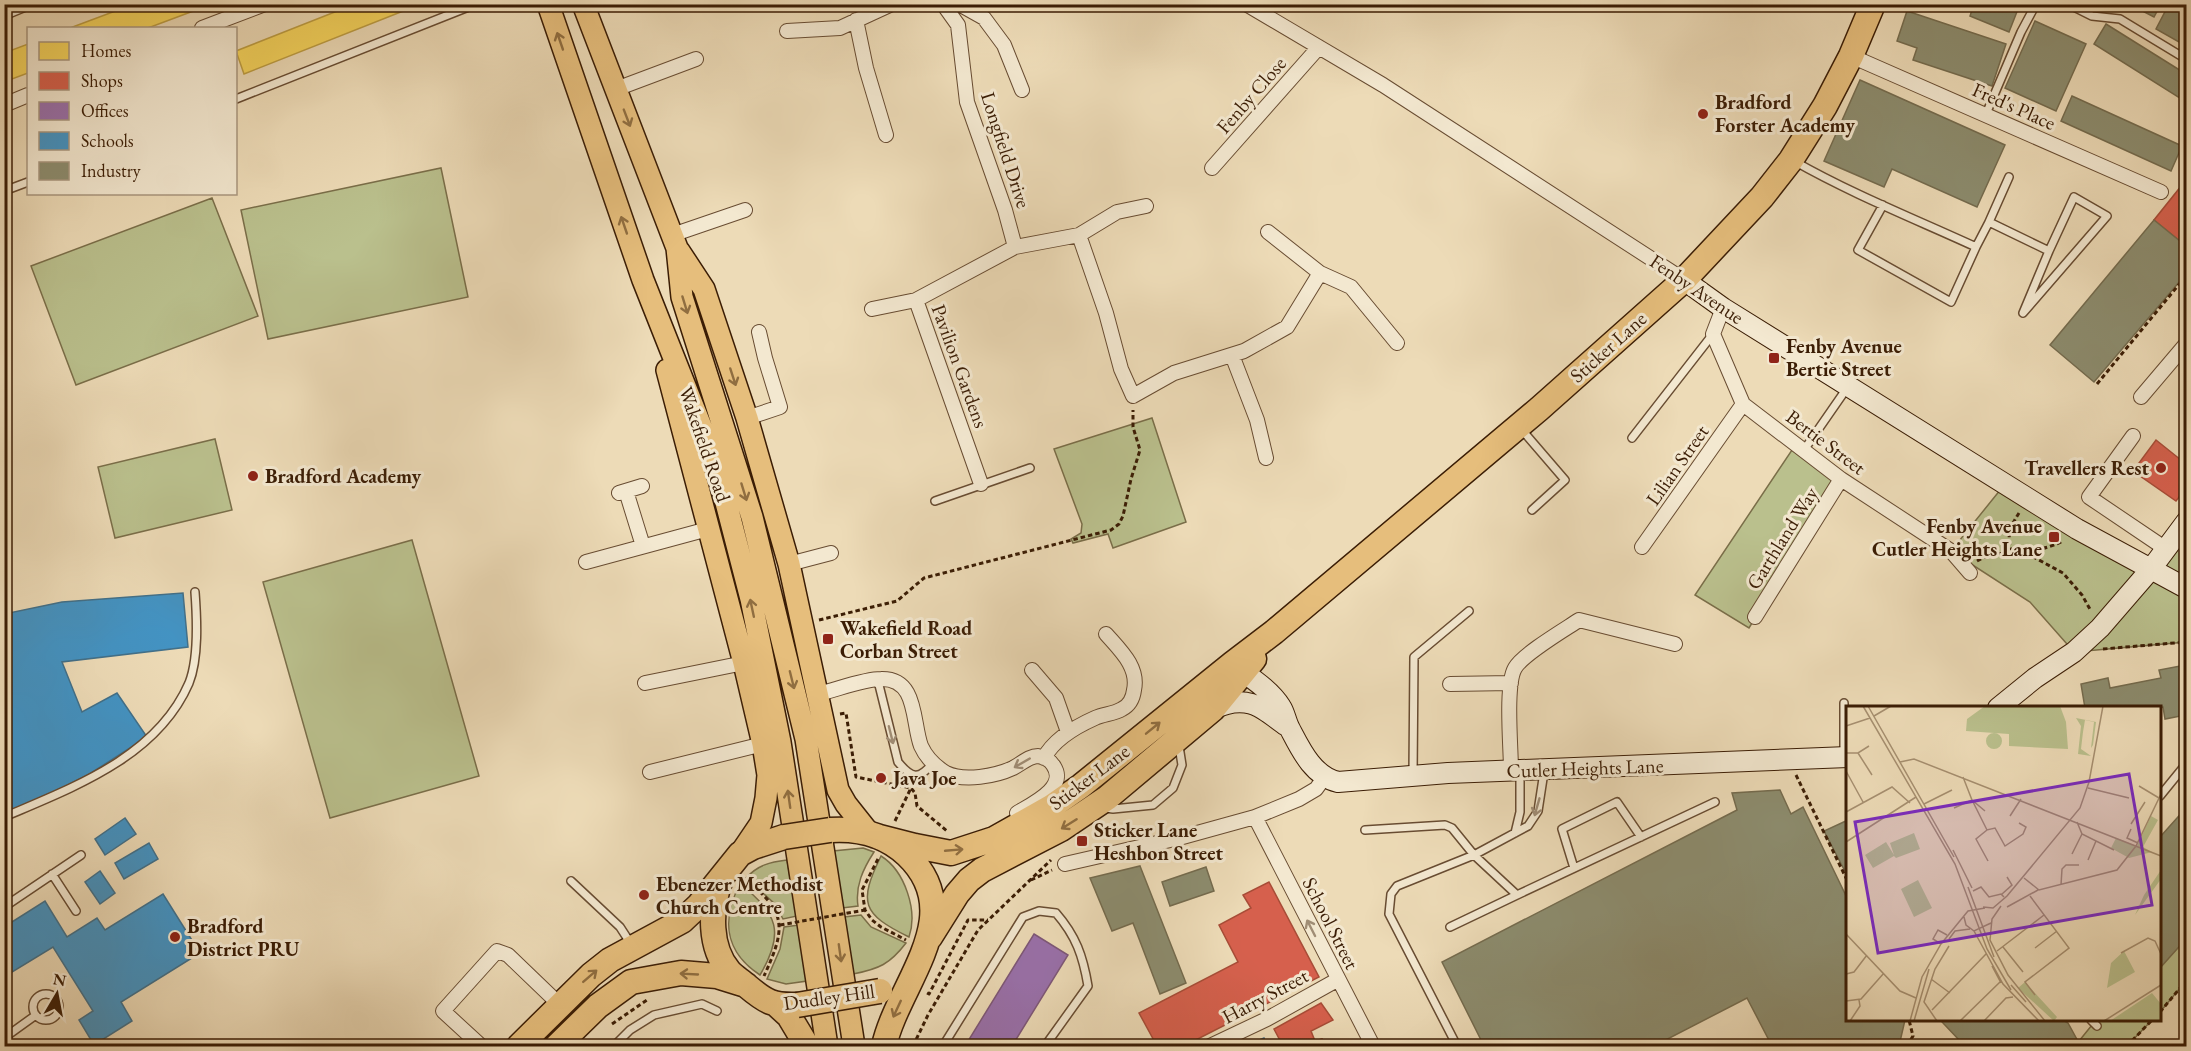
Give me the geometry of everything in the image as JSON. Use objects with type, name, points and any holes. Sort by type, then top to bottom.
[{"type":"highway","name":"Sticker Lane","points":[[879,838],[951,853],[994,839],[1051,807],[1238,669],[1274,632],[1519,426],[1684,280],[1762,197],[1791,160],[1825,105],[1851,56],[1873,4]]},
{"type":"highway","name":"Sticker Lane","points":[[918,938],[969,880],[982,870],[1042,840],[1095,806],[1212,709],[1238,669]]},
{"type":"highway","name":"Dudley Hill","points":[[846,829],[879,838],[902,850],[921,872],[929,887],[932,902],[933,919],[918,938],[918,982],[880,991],[787,1005],[763,999],[755,981],[729,972],[714,939],[713,909],[721,877],[740,855],[753,847],[784,837],[846,829]]},
{"type":"highway","points":[[519,1047],[591,975],[610,960],[682,921],[699,905],[721,877]]},
{"type":"highway","points":[[557,1047],[598,1006],[630,982],[681,974],[755,981]]},
{"type":"highway","points":[[884,1047],[888,1028],[918,982]]},
{"type":"highway","points":[[787,1005],[789,1016],[807,1047]]},
{"type":"main road","name":"Wakefield Road","points":[[548,4],[643,280],[716,464],[748,588],[780,742],[827,1047]]},
{"type":"main road","name":"Wakefield Road","points":[[583,4],[674,242],[682,297],[752,517],[807,739],[854,1047]]},
{"type":"main road","points":[[674,242],[704,289],[747,418],[789,564],[838,790],[846,804],[879,838]]},
{"type":"main road","points":[[643,280],[764,744],[768,775],[761,822],[740,855]]},
{"type":"street","points":[[205,27],[264,4]]},
{"type":"street","points":[[787,31],[840,28],[892,4]]},
{"type":"street","name":"Longfield Drive","points":[[944,4],[958,25],[967,102],[1005,210],[1015,247]]},
{"type":"street","points":[[959,4],[984,18],[1004,45],[1022,90]]},
{"type":"street","name":"Fenby Avenue","points":[[1246,4],[1383,85],[1684,280],[1723,308],[2028,499],[2077,529],[2187,588]]},
{"type":"street","points":[[856,20],[866,68],[886,135]]},
{"type":"street","name":"Fenby Close","points":[[1212,168],[1319,47]]},
{"type":"street","name":"Fred's Place","points":[[1851,56],[2161,192]]},
{"type":"street","points":[[616,89],[696,59]]},
{"type":"street","points":[[4,105],[27,95]]},
{"type":"street","points":[[1015,247],[1079,236],[1117,212],[1146,206]]},
{"type":"street","points":[[674,242],[745,210]]},
{"type":"street","points":[[1268,232],[1320,273],[1351,287],[1397,343]]},
{"type":"street","points":[[1079,236],[1106,313],[1121,369],[1133,396],[1174,373],[1244,351],[1287,327],[1320,273]]},
{"type":"street","name":"Pavilion Gardens","points":[[981,484],[916,300],[1015,247]]},
{"type":"street","points":[[872,309],[916,300]]},
{"type":"street","points":[[1713,333],[1723,308]]},
{"type":"street","points":[[747,418],[780,407],[759,332]]},
{"type":"street","name":"Bertie Street","points":[[1713,333],[1743,404],[1841,479],[1951,551],[1968,571]]},
{"type":"street","points":[[2141,397],[2187,344]]},
{"type":"street","points":[[1232,355],[1257,420],[1266,458]]},
{"type":"street","name":"Lilian Street","points":[[1642,547],[1743,404]]},
{"type":"street","points":[[2133,436],[2089,497],[2166,549]]},
{"type":"street","name":"Garthland Way","points":[[1755,617],[1841,479]]},
{"type":"street","points":[[642,486],[622,492],[643,546]]},
{"type":"street","points":[[2000,706],[2035,678],[2074,652],[2100,628],[2151,569],[2187,522]]},
{"type":"street","points":[[586,562],[708,529]]},
{"type":"street","points":[[789,564],[831,553]]},
{"type":"street","points":[[1515,771],[1511,683],[1516,667],[1540,646],[1579,620],[1675,644]]},
{"type":"street","points":[[1044,758],[1048,751],[1068,732],[1096,717],[1123,709],[1130,704],[1136,683],[1135,674],[1128,659],[1106,634]]},
{"type":"street","points":[[645,683],[744,663]]},
{"type":"street","points":[[1059,861],[1179,838],[1255,817],[1317,789],[1324,778],[1313,769],[1281,707],[1238,669]]},
{"type":"street","points":[[1032,670],[1056,698],[1068,732]]},
{"type":"street","points":[[818,694],[873,680],[891,679],[909,694],[925,754],[948,774],[994,775],[1031,758],[1044,758],[1053,764],[1058,774],[1056,784],[1048,793],[997,825],[994,839]]},
{"type":"street","points":[[1450,684],[1511,683]]},
{"type":"street","points":[[1212,709],[1228,701],[1245,701],[1258,705],[1290,728]]},
{"type":"street","points":[[650,772],[764,744]]},
{"type":"street","name":"Cutler Heights Lane","points":[[1324,778],[1347,783],[1413,775],[1846,758]]},
{"type":"street","name":"School Street","points":[[1255,817],[1373,1047]]},
{"type":"street","points":[[481,1047],[443,1011],[497,951],[508,955],[560,1005]]},
{"type":"street","name":"Harry Street","points":[[1210,1047],[1267,1020],[1337,980]]},
{"type":"lane","points":[[4,16],[33,4]]},
{"type":"lane","points":[[237,99],[476,4]]},
{"type":"lane","points":[[1986,114],[2021,32],[2036,4]]},
{"type":"lane","points":[[2068,4],[2092,16],[2120,19],[2187,59]]},
{"type":"lane","points":[[1791,160],[1823,178],[1976,247]]},
{"type":"lane","points":[[1883,205],[1858,250],[1951,302],[2009,177]]},
{"type":"lane","points":[[4,191],[27,182]]},
{"type":"lane","points":[[2074,196],[2107,216],[2023,312],[2049,251],[2074,196]]},
{"type":"lane","points":[[1989,222],[2049,251]]},
{"type":"lane","points":[[1632,438],[1713,333]]},
{"type":"lane","points":[[1804,451],[1848,386]]},
{"type":"lane","points":[[1519,426],[1565,480],[1532,510]]},
{"type":"lane","points":[[935,501],[1030,468]]},
{"type":"lane","points":[[4,817],[77,786],[136,749],[158,731],[189,682],[196,643],[195,592]]},
{"type":"lane","points":[[1413,775],[1414,657],[1469,611]]},
{"type":"lane","points":[[873,680],[879,685],[898,762],[904,769],[918,776],[933,763]]},
{"type":"lane","points":[[1844,703],[1846,758]]},
{"type":"lane","points":[[1095,806],[1113,809],[1153,805],[1173,788],[1182,765],[1178,737]]},
{"type":"lane","points":[[2161,795],[2187,764]]},
{"type":"lane","points":[[1457,1047],[1389,914],[1391,894],[1397,886],[1474,855],[1528,826],[1538,811],[1544,770]]},
{"type":"lane","points":[[1515,771],[1520,812],[1515,833]]},
{"type":"lane","points":[[1574,868],[1562,829],[1617,802],[1641,837]]},
{"type":"lane","points":[[1450,927],[1715,802]]},
{"type":"lane","points":[[1365,830],[1445,825],[1452,828],[1474,855],[1517,895]]},
{"type":"lane","points":[[4,907],[81,855]]},
{"type":"lane","points":[[52,874],[76,911]]},
{"type":"lane","points":[[571,881],[620,927],[633,948]]},
{"type":"lane","points":[[943,1047],[1023,917],[1040,911],[1056,913],[1071,930],[1084,962],[1088,986],[1045,1047]]},
{"type":"lane","points":[[614,1047],[630,1030],[654,1015],[702,1004],[717,1011]]},
{"type":"lane","points":[[4,1038],[36,1015]]},
{"type":"lane","points":[[2092,1021],[2097,1026]]},
{"type":"path","points":[[2097,384],[2187,276]]},
{"type":"path","points":[[802,624],[897,601],[924,578],[1111,530],[1119,524],[1123,516],[1140,450],[1133,427],[1133,396]]},
{"type":"path","points":[[2012,552],[2007,541],[2009,527],[2028,499]]},
{"type":"path","points":[[1968,571],[1979,559],[1998,552],[2047,549],[2067,540],[2077,529]]},
{"type":"path","points":[[2024,552],[2063,573],[2082,595],[2100,628]]},
{"type":"path","points":[[2074,652],[2187,642]]},
{"type":"path","points":[[836,715],[846,713],[856,777],[910,788],[915,794],[917,806],[968,849]]},
{"type":"path","points":[[1789,760],[1846,878]]},
{"type":"path","points":[[910,788],[879,838],[862,890],[865,910],[872,920],[881,927],[918,938]]},
{"type":"path","points":[[913,1047],[978,930],[1026,883],[1059,861]]},
{"type":"path","points":[[1026,883],[1059,861]]},
{"type":"path","points":[[748,882],[765,895],[775,909],[780,925],[775,950],[755,981]]},
{"type":"path","points":[[780,925],[865,910]]},
{"type":"path","points":[[918,982],[929,994],[968,920],[988,920]]},
{"type":"path","points":[[2161,1011],[2187,981]]},
{"type":"path","points":[[1907,1047],[1913,1036],[1909,1021]]},
{"type":"path","points":[[2127,1047],[2151,1021]]},
{"type":"green space","points":[[441,168],[468,297],[268,339],[241,210]]},
{"type":"green space","points":[[212,198],[258,316],[76,385],[31,266]]},
{"type":"green space","points":[[1152,418],[1186,522],[1113,548],[1108,534],[1073,543],[1071,539],[1081,533],[1082,524],[1054,449]]},
{"type":"green space","points":[[215,439],[232,510],[115,538],[98,467]]},
{"type":"green space","points":[[1796,444],[1841,479],[1749,628],[1695,595]]},
{"type":"green space","points":[[2005,484],[2150,569],[2186,522],[2186,642],[2074,652],[2030,602],[1951,551]]},
{"type":"green space","points":[[412,540],[479,776],[330,818],[263,582]]},
{"type":"green space","points":[[863,848],[874,852],[861,878],[858,906],[842,908],[833,851]]},
{"type":"green space","points":[[881,856],[897,871],[907,892],[912,915],[909,937],[882,921],[873,914],[869,906],[867,896],[869,885]]},
{"type":"green space","points":[[787,860],[797,916],[783,919],[775,904],[746,878],[765,865]]},
{"type":"green space","points":[[740,884],[763,905],[774,925],[773,947],[760,975],[739,956],[730,934],[730,910]]},
{"type":"green space","points":[[861,915],[871,927],[906,943],[895,956],[883,964],[853,974],[844,917]]},
{"type":"green space","points":[[2186,916],[2186,981],[2161,1011],[2161,943]]},
{"type":"green space","points":[[799,925],[807,981],[786,984],[767,979],[780,949],[784,927]]},
{"type":"green space","points":[[2095,1021],[2151,1021],[2127,1046],[2075,1046]]},
{"type":"building: Homes","points":[[134,4],[193,4],[196,10],[151,27],[73,27]]},
{"type":"building: Homes","points":[[355,4],[421,4],[244,74],[237,51]]},
{"type":"building: Homes","points":[[27,44],[27,73],[4,82],[4,53]]},
{"type":"building: Shops","points":[[2186,180],[2186,246],[2154,220]]},
{"type":"building: Shops","name":"Travellers Rest","points":[[2156,440],[2186,464],[2186,488],[2176,501],[2133,471]]},
{"type":"building: Shops","points":[[1269,882],[1319,977],[1184,1046],[1157,1046],[1139,1013],[1238,962],[1219,925],[1251,908],[1243,895]]},
{"type":"building: Shops","points":[[1321,1003],[1333,1020],[1311,1031],[1315,1041],[1322,1039],[1326,1046],[1283,1046],[1274,1029]]},
{"type":"building: Offices","points":[[1034,934],[1068,955],[1012,1046],[965,1046]]},
{"type":"building: Schools","points":[[183,593],[188,647],[62,662],[82,712],[117,693],[147,737],[88,775],[22,808],[4,811],[4,614],[62,602]]},
{"type":"building: Schools","points":[[125,818],[136,834],[105,855],[95,839]]},
{"type":"building: Schools","points":[[149,843],[158,859],[124,879],[115,863]]},
{"type":"building: Schools","points":[[100,871],[115,893],[100,904],[85,882]]},
{"type":"building: Schools","points":[[163,894],[200,953],[121,1002],[132,1021],[94,1045],[79,1020],[93,1011],[53,947],[4,977],[4,927],[45,901],[67,937],[97,918],[105,930]]},
{"type":"building: Schools","points":[[1264,1038],[1268,1046],[1246,1046]]},
{"type":"building: Industry","points":[[1974,4],[2020,4],[2009,32],[1970,16]]},
{"type":"building: Industry","points":[[2129,4],[2161,4],[2154,17]]},
{"type":"building: Industry","points":[[2169,4],[2186,4],[2186,46],[2156,29]]},
{"type":"building: Industry","points":[[1907,11],[2006,44],[1992,86],[1913,60],[1917,48],[1897,41]]},
{"type":"building: Industry","points":[[2035,21],[2086,44],[2056,111],[2005,88]]},
{"type":"building: Industry","points":[[2106,24],[2186,74],[2186,102],[2094,44]]},
{"type":"building: Industry","points":[[1860,80],[2005,145],[1977,207],[1892,169],[1884,187],[1824,161]]},
{"type":"building: Industry","points":[[2072,96],[2182,146],[2171,171],[2061,121]]},
{"type":"building: Industry","points":[[2154,220],[2186,246],[2186,274],[2094,382],[2050,345]]},
{"type":"building: Industry","points":[[2186,665],[2186,715],[2165,719],[2161,706],[2085,706],[2081,684],[2108,678],[2110,688],[2161,678],[2159,670]]},
{"type":"building: Industry","points":[[1780,790],[1791,814],[1803,807],[1846,896],[1846,1021],[1905,1021],[1899,1046],[1772,1046],[1747,998],[1654,1046],[1484,1046],[1442,962],[1737,810],[1732,793]]},
{"type":"building: Industry","points":[[2186,808],[2186,939],[2161,967],[2161,836]]},
{"type":"building: Industry","points":[[1846,821],[1846,873],[1824,831]]},
{"type":"building: Industry","points":[[1140,866],[1186,983],[1160,994],[1133,923],[1112,931],[1090,878]]},
{"type":"building: Industry","points":[[1206,867],[1214,891],[1170,906],[1162,882]]},
{"type":"building: Industry","points":[[2065,1021],[2079,1043],[2076,1046],[1955,1046],[1960,1041],[1942,1022]]},
{"type":"place","name":"Bradford Forster Academy","points":[[1703,114]]},
{"type":"place","name":"Fenby Avenue Bertie Street","points":[[1774,358]]},
{"type":"place","name":"Travellers Rest","points":[[2161,468]]},
{"type":"place","name":"Bradford Academy","points":[[253,476]]},
{"type":"place","name":"Fenby Avenue Cutler Heights Lane","points":[[2054,537]]},
{"type":"place","name":"Wakefield Road Corban Street","points":[[828,639]]},
{"type":"place","name":"Java Joe","points":[[881,778]]},
{"type":"place","name":"Sticker Lane Heshbon Street","points":[[1082,841]]},
{"type":"place","name":"Ebenezer Methodist Church Centre","points":[[644,895]]},
{"type":"place","name":"Bradford District PRU","points":[[175,937]]}]
